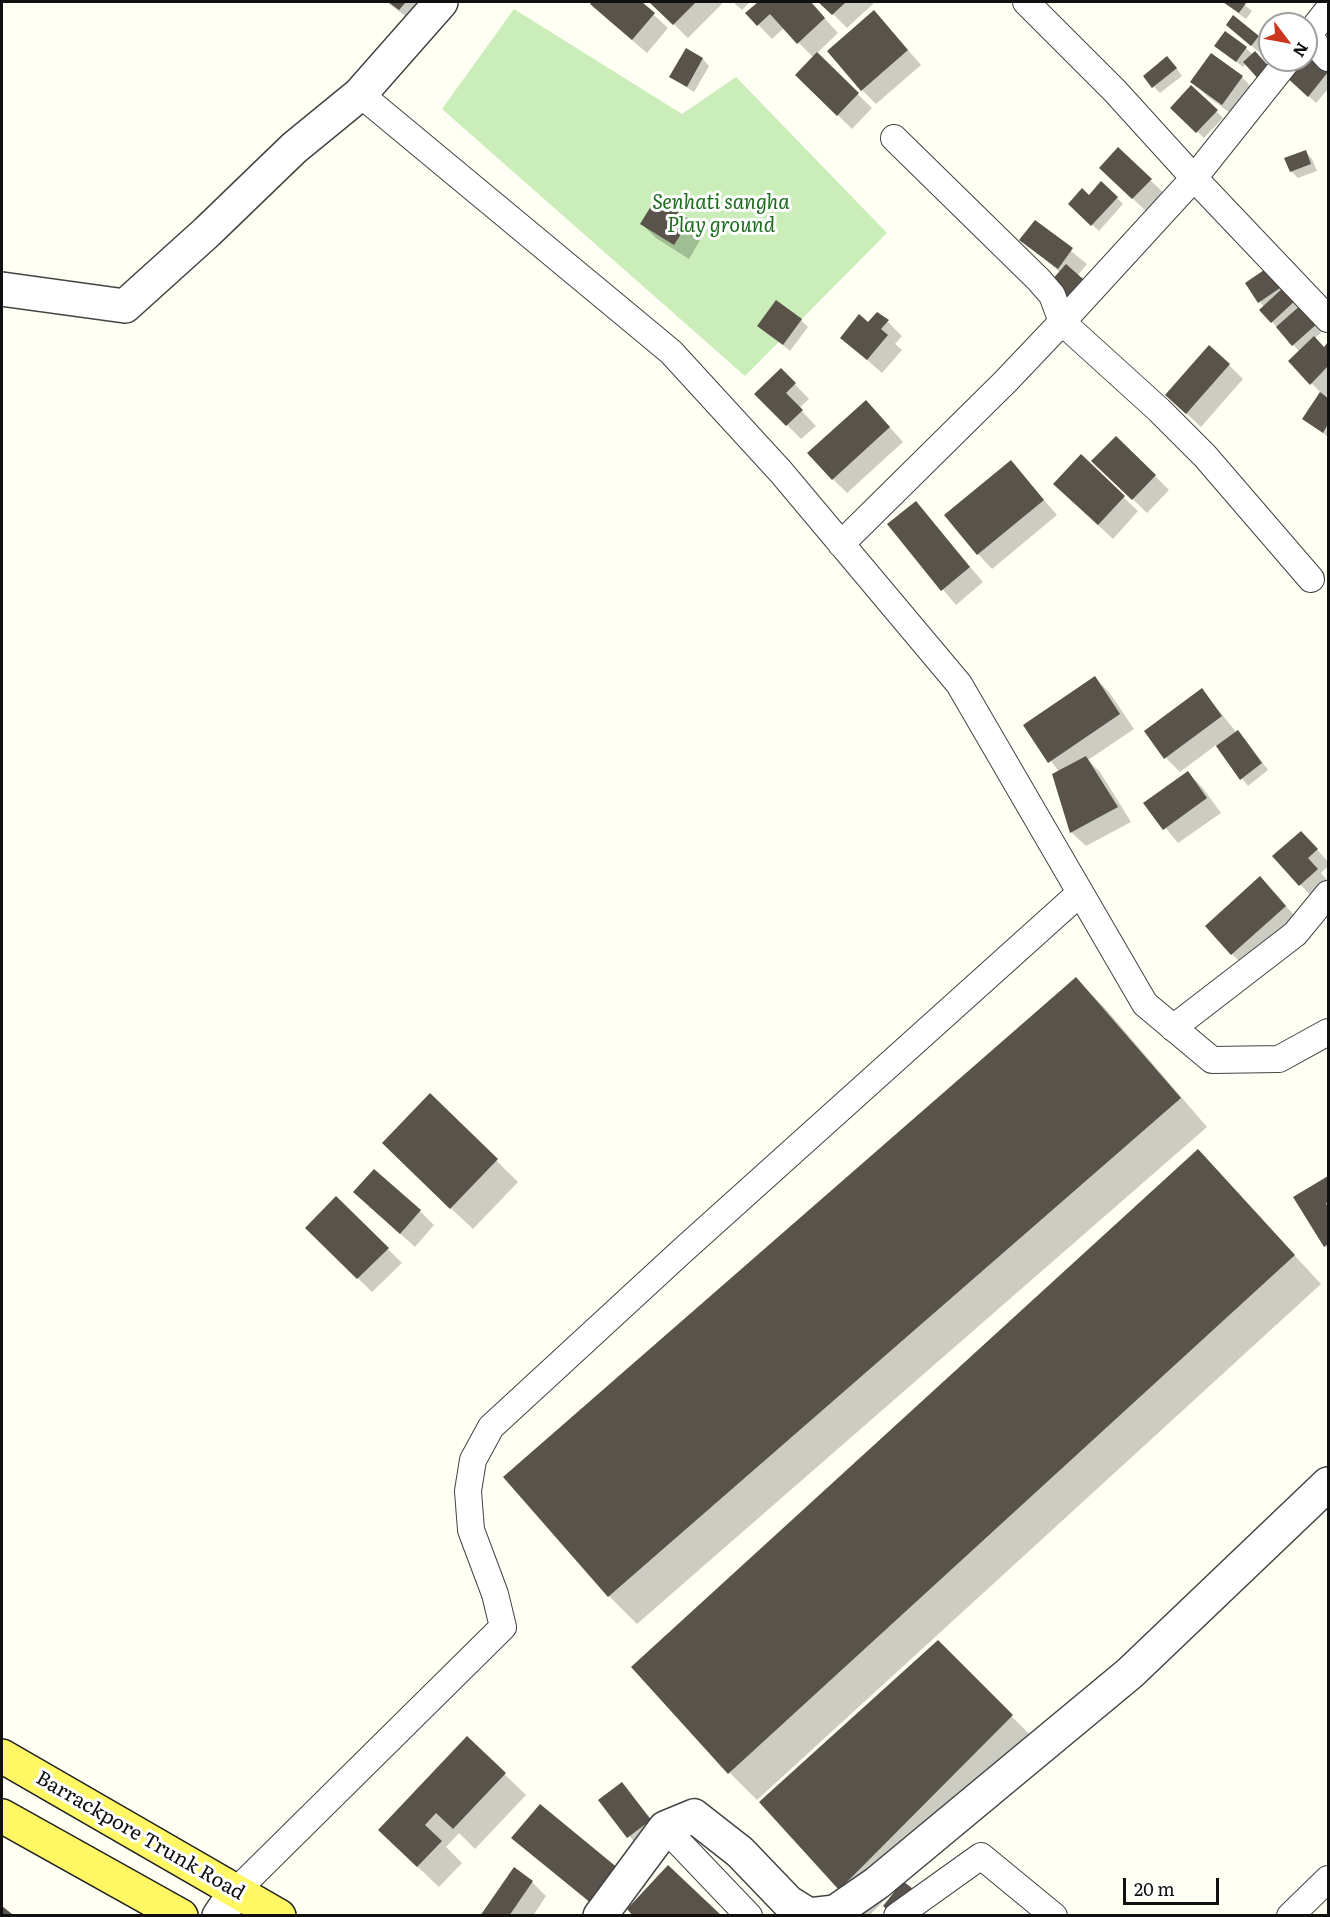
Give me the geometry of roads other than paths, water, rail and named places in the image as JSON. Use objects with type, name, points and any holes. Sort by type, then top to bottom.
[{"type":"main road","name":"Barrackpore Trunk Road","points":[[2,1756],[227,1903],[279,1916]]},
{"type":"main road","points":[[2,1815],[181,1916]]},
{"type":"street","points":[[2,289],[125,306],[207,232],[294,148],[360,94],[441,2]]},
{"type":"street","points":[[1026,2],[1114,91],[1329,319]]},
{"type":"street","points":[[1318,24],[1329,10]]},
{"type":"street","points":[[1318,48],[1329,58]]},
{"type":"street","points":[[842,544],[1005,382],[1062,321],[1194,178],[1278,72]]},
{"type":"street","points":[[360,94],[671,352],[781,472],[959,684],[1145,1004],[1212,1060],[1279,1059],[1329,1032]]},
{"type":"street","points":[[894,138],[1040,280],[1052,295],[1062,321],[1159,410],[1205,456],[1311,579]]},
{"type":"street","points":[[227,1903],[503,1627],[495,1594],[471,1530],[468,1491],[473,1460],[491,1427],[681,1251],[1080,893]]},
{"type":"street","points":[[1173,1028],[1295,934],[1329,894]]},
{"type":"street","points":[[600,1916],[665,1828],[694,1816],[740,1852],[788,1902],[809,1915],[835,1912],[877,1883],[1131,1673],[1329,1484]]},
{"type":"street","points":[[665,1828],[749,1916]]},
{"type":"street","points":[[897,1916],[981,1856],[1054,1916]]},
{"type":"street","points":[[1290,1916],[1329,1879]]},
{"type":"park label","name":"Senhati sangha Play ground","points":[[721,214]]}]
